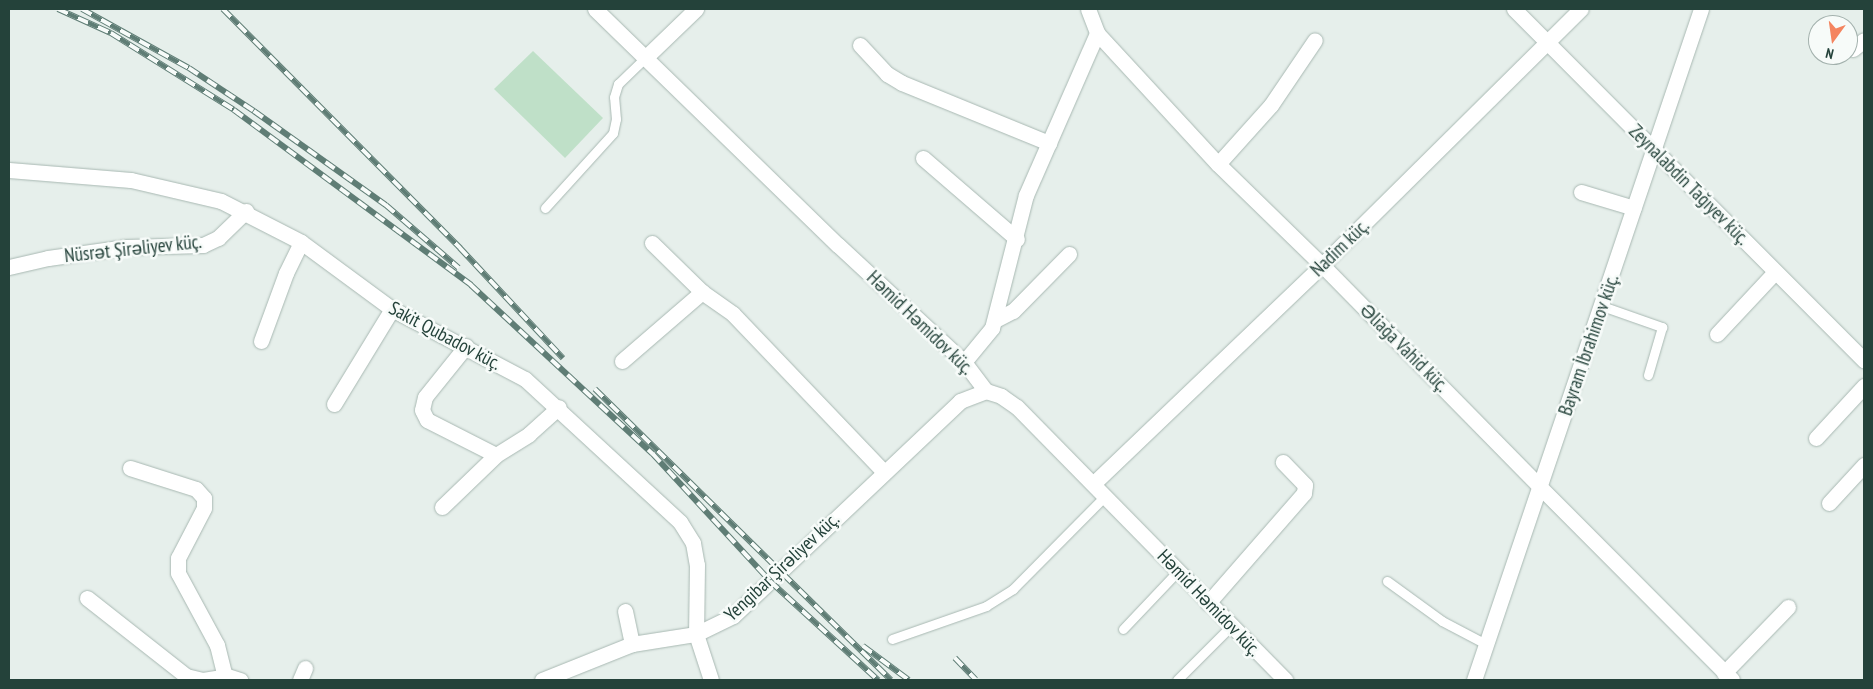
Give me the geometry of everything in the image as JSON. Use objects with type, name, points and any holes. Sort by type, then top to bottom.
[{"type":"street","name":"Həmid Həmidov küç.","points":[[595,9],[964,362],[986,391],[1001,396],[1017,407],[1106,495],[1177,572],[1285,680]]},
{"type":"street","points":[[645,58],[696,9]]},
{"type":"street","name":"Əliağa Vahid küç.","points":[[1088,9],[1097,33],[1218,164],[1322,265],[1728,676]]},
{"type":"street","name":"Zeynalabdin Tağıyev küç.","points":[[1514,9],[1864,360]]},
{"type":"street","name":"Nadim küç.","points":[[1094,483],[1322,265],[1581,9]]},
{"type":"street","name":"Bayram İbrahimov küç.","points":[[1474,680],[1634,208],[1655,152],[1701,9]]},
{"type":"street","points":[[964,362],[986,337],[995,320],[1017,238],[1026,195],[1097,33]]},
{"type":"street","points":[[1218,164],[1271,105],[1315,40]]},
{"type":"street","points":[[860,46],[887,74],[902,83],[1049,143]]},
{"type":"street","points":[[923,158],[1017,238]]},
{"type":"street","name":"Sakit Qubadov küç.","points":[[9,170],[132,180],[173,187],[246,211],[301,242],[392,309],[466,346],[525,379],[559,407],[680,522],[689,536],[697,565],[696,634],[711,680]]},
{"type":"street","points":[[1581,192],[1634,208]]},
{"type":"street","name":"Nüsrət Şirəliyev küç.","points":[[9,267],[48,258],[126,247],[203,245],[218,238],[246,211]]},
{"type":"street","points":[[261,341],[286,273],[301,242]]},
{"type":"street","points":[[652,243],[702,292],[733,314],[883,471]]},
{"type":"street","points":[[995,320],[1013,311],[1068,254]]},
{"type":"street","points":[[1717,334],[1775,272]]},
{"type":"street","points":[[622,361],[702,292]]},
{"type":"street","points":[[334,404],[392,309]]},
{"type":"street","points":[[466,346],[425,397],[422,410],[427,420],[496,455]]},
{"type":"street","points":[[1816,438],[1864,386]]},
{"type":"street","name":"Yengibar Şirəliyev küç.","points":[[542,680],[632,644],[696,634],[733,616],[883,471],[960,401],[986,391]]},
{"type":"street","points":[[442,508],[496,455],[529,434],[559,407]]},
{"type":"street","points":[[1208,603],[1304,493],[1304,485],[1283,462]]},
{"type":"street","points":[[1829,503],[1864,466]]},
{"type":"street","points":[[87,598],[186,676],[202,680],[231,679],[217,645],[178,573],[178,558],[204,508],[204,498],[196,489],[130,468]]},
{"type":"street","points":[[1728,676],[1788,607]]},
{"type":"street","points":[[625,611],[632,644]]},
{"type":"lane","points":[[545,208],[612,133],[616,119],[614,97],[618,84],[645,58]]},
{"type":"lane","points":[[1602,306],[1662,327],[1648,375]]},
{"type":"lane","points":[[892,639],[986,606],[1013,589],[1106,495]]},
{"type":"lane","points":[[1123,629],[1177,572]]},
{"type":"lane","points":[[1386,582],[1442,621],[1486,644]]},
{"type":"lane","points":[[1178,680],[1231,626]]},
{"type":"green space","points":[[533,51],[603,118],[565,158],[494,89]]},
{"type":"railway","points":[[58,9],[111,33],[234,110],[471,285],[653,454],[770,581],[878,680]]},
{"type":"railway","points":[[82,9],[189,68],[254,111],[386,205],[459,268]]},
{"type":"railway","points":[[223,9],[460,248],[563,358]]},
{"type":"railway","points":[[595,389],[891,680]]},
{"type":"railway","points":[[863,646],[909,680]]},
{"type":"railway","points":[[955,658],[976,680]]}]
